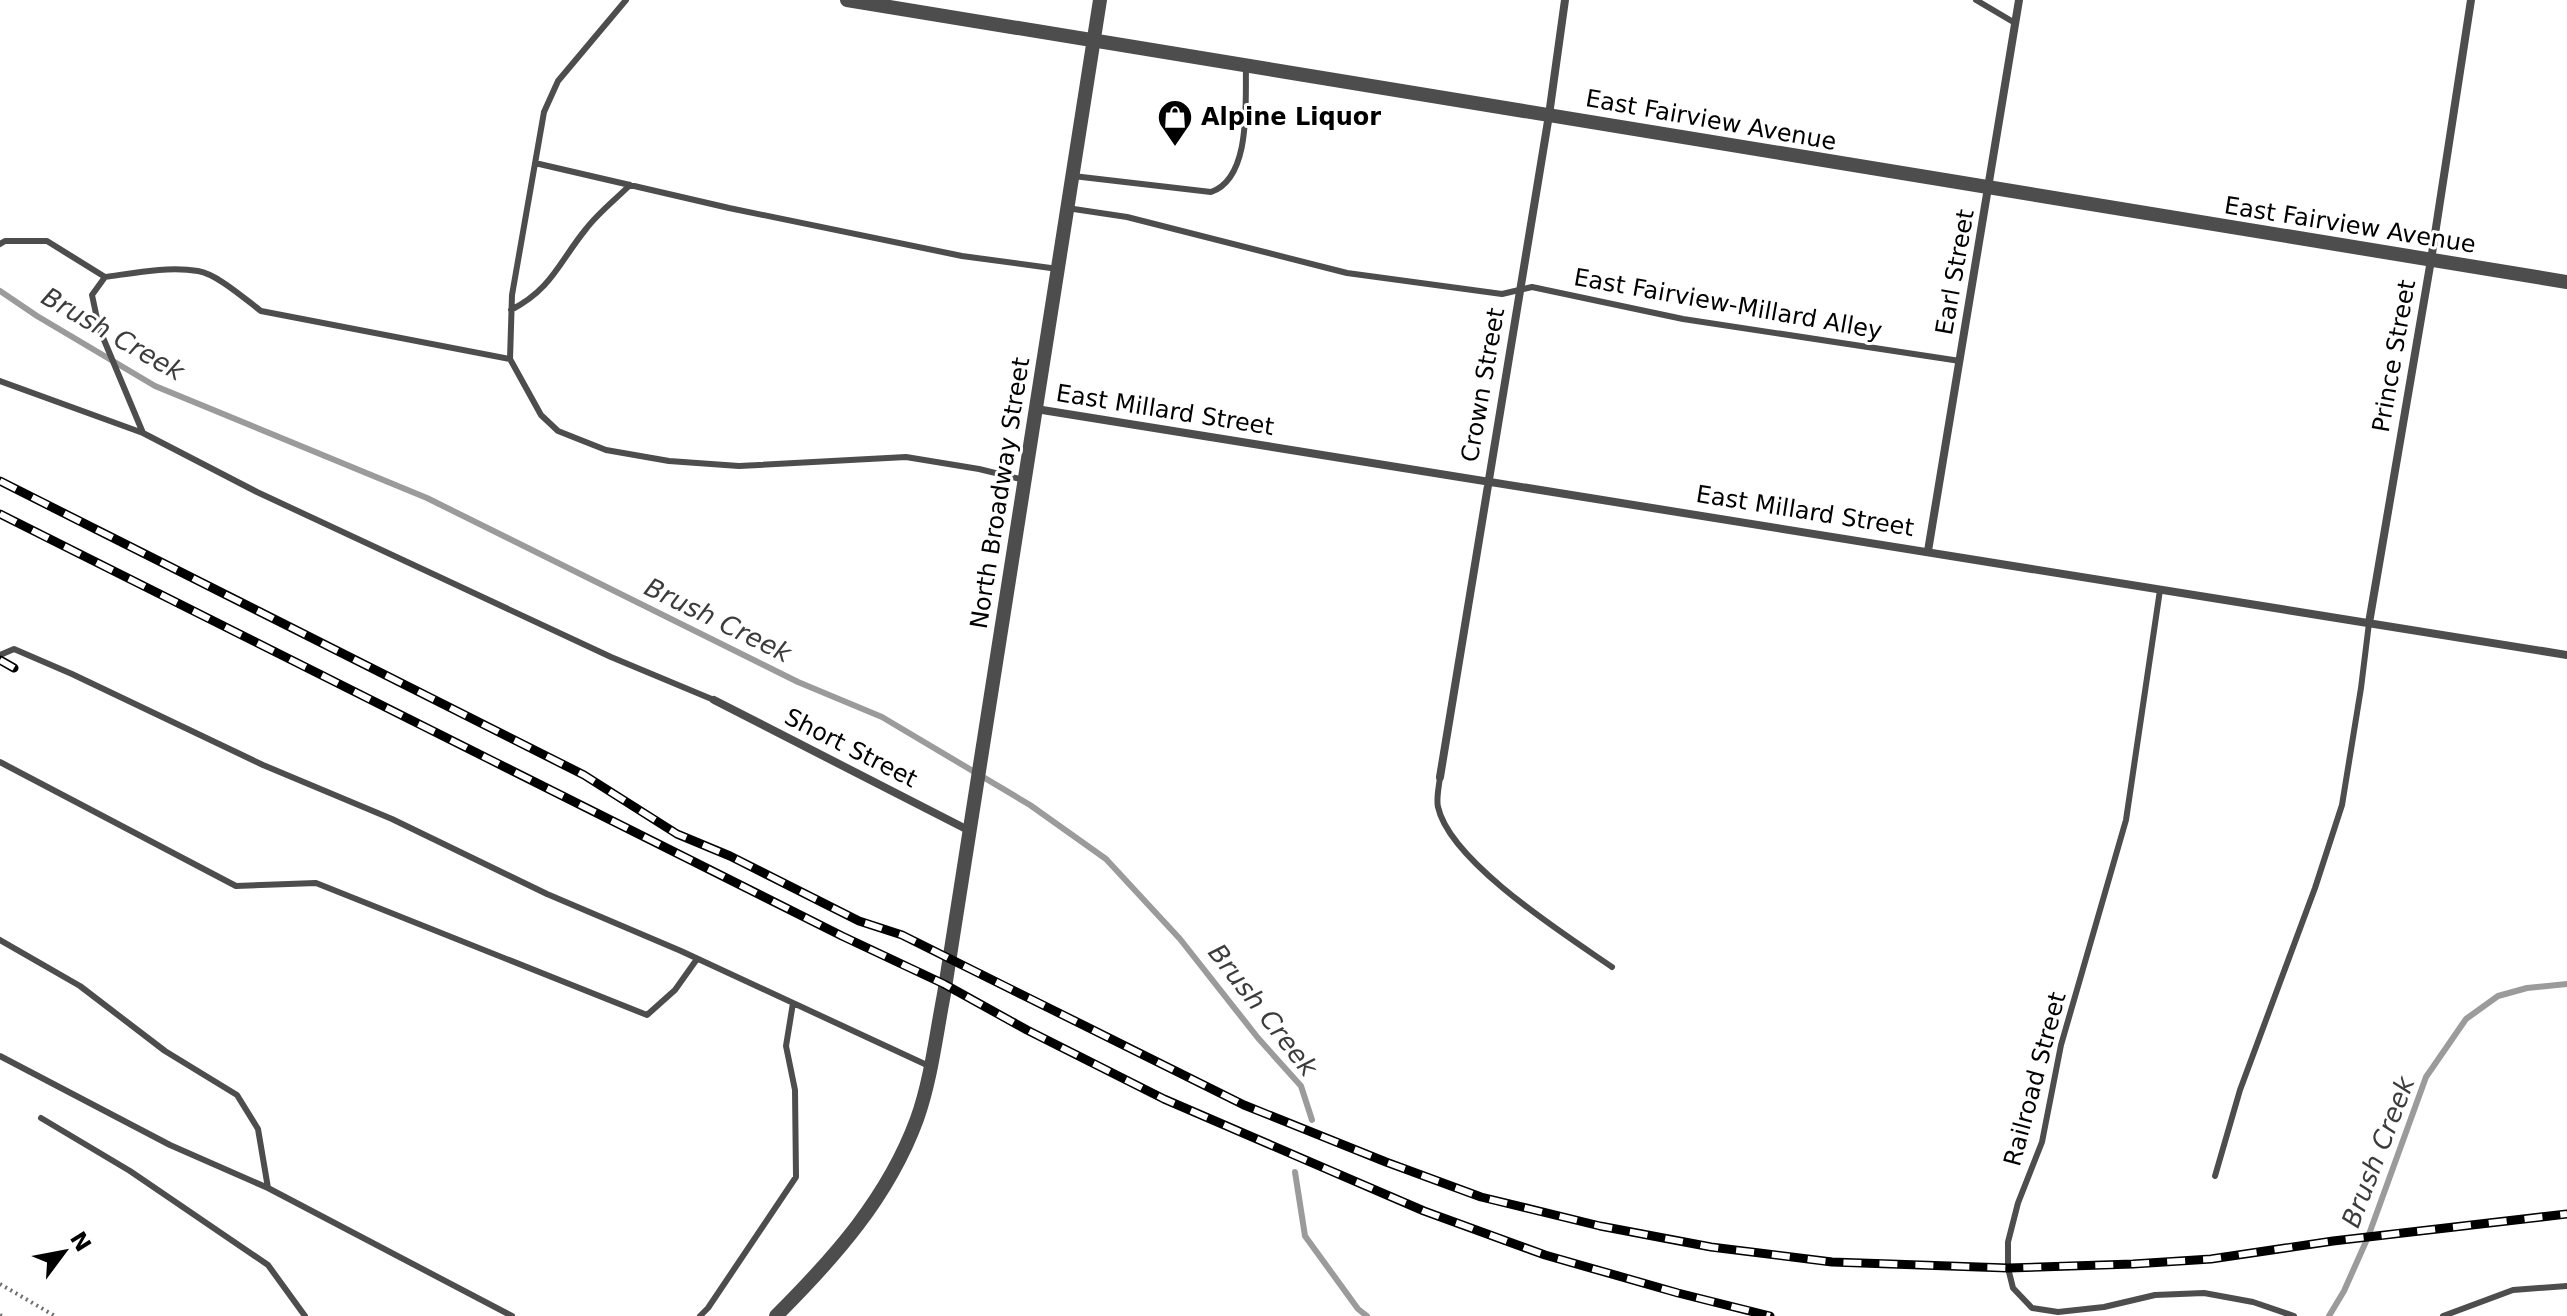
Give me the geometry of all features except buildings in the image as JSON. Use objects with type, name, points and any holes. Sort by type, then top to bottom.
[{"type":"street","name":"East Fairview Avenue","points":[[847,0],[2567,282]]},
{"type":"street","name":"North Broadway Street","points":[[776,1316],[839,1252],[893,1173],[918,1118],[944,994],[1100,0]]},
{"type":"street","name":"Crown Street","points":[[1440,777],[1549,115],[1565,0]]},
{"type":"street","name":"Earl Street","points":[[1928,551],[2019,0]]},
{"type":"street","name":"Prince Street","points":[[2369,623],[2431,260],[2471,0]]},
{"type":"street","name":"East Millard Street","points":[[1036,409],[2567,655]]},
{"type":"street","name":"Short Street","points":[[714,700],[970,831]]},
{"type":"lane","points":[[626,0],[558,81],[544,112],[511,310],[510,359],[541,415],[558,431],[606,450],[669,461],[739,466],[906,457],[1024,480]]},
{"type":"lane","points":[[1976,0],[2015,23]]},
{"type":"lane","points":[[1073,176],[1211,192],[1223,188],[1239,162],[1246,107],[1246,65]]},
{"type":"lane","points":[[535,163],[962,256],[1058,269]]},
{"type":"lane","points":[[511,310],[531,300],[549,282],[587,227],[630,185]]},
{"type":"lane","name":"East Fairview-Millard Alley","points":[[1067,208],[1127,217],[1347,273],[1502,294],[1532,287],[1683,319],[1960,361]]},
{"type":"lane","points":[[0,244],[5,241],[47,241],[105,277],[144,271],[200,271],[234,290],[261,311],[510,359]]},
{"type":"lane","points":[[105,277],[92,295],[99,328],[143,433]]},
{"type":"lane","points":[[0,381],[143,433],[271,499],[611,657],[714,700]]},
{"type":"lane","name":"Railroad Street","points":[[2160,590],[2126,820],[2061,1045],[2042,1142],[2018,1203],[2008,1242],[2008,1268],[2013,1288],[2032,1308],[2058,1312],[2104,1307],[2155,1295],[2204,1293],[2253,1302],[2294,1316]]},
{"type":"lane","points":[[2215,1176],[2240,1090],[2315,888],[2342,805],[2369,623]]},
{"type":"lane","points":[[0,655],[14,649],[57,668],[263,765],[392,819],[547,894],[930,1066]]},
{"type":"lane","points":[[0,762],[236,886],[316,883],[647,1015],[675,990],[697,959]]},
{"type":"lane","points":[[1440,777],[1439,811],[1464,850],[1494,881],[1612,967]]},
{"type":"lane","points":[[0,940],[80,986],[165,1051],[237,1095],[258,1129],[268,1188]]},
{"type":"lane","points":[[700,1316],[796,1177],[795,1090],[786,1046],[793,1003]]},
{"type":"lane","points":[[0,1056],[170,1145],[268,1188],[512,1316]]},
{"type":"lane","points":[[41,1118],[130,1171],[268,1265],[305,1316]]},
{"type":"lane","points":[[2443,1316],[2513,1290],[2567,1286]]},
{"type":"path","points":[[0,1284],[55,1316]]},
{"type":"waterway","name":"Brush Creek","points":[[0,291],[155,386],[427,498],[798,682],[882,717],[1030,805],[1106,859],[1180,939],[1258,1038],[1301,1086],[1312,1120]]},
{"type":"waterway","name":"Brush Creek","points":[[2329,1316],[2368,1237],[2426,1077],[2466,1019],[2498,996],[2527,988],[2567,984]]},
{"type":"waterway","name":"Brush Creek","points":[[1295,1172],[1305,1236],[1358,1309],[1367,1316]]},
{"type":"railway","points":[[0,481],[584,775],[677,834],[730,856],[859,921],[902,935],[1244,1105],[1481,1197],[1600,1226],[1711,1247],[1832,1262],[2008,1268],[2211,1259],[2333,1241],[2567,1214]]},
{"type":"railway","points":[[0,514],[842,936],[944,984],[1164,1099],[1424,1211],[1545,1255],[1770,1316]]},
{"type":"railway","points":[[0,660],[14,668]]},
{"type":"place","name":"Alpine Liquor","points":[[1175,148]]}]
